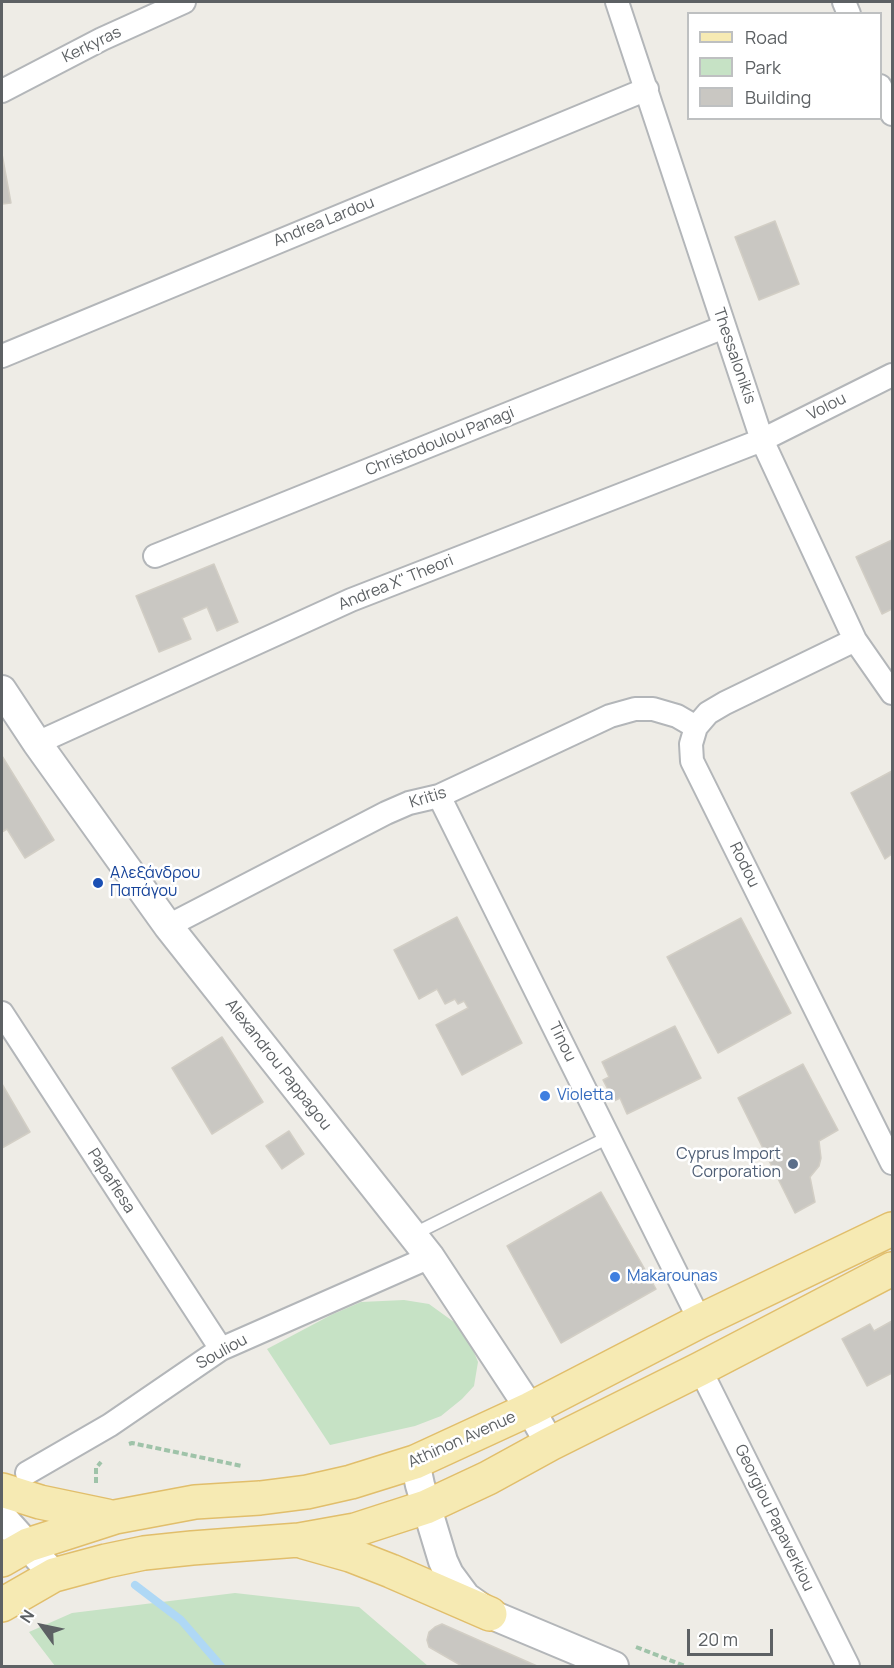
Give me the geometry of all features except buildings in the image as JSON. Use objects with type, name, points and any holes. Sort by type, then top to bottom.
[{"type":"main road","name":"Athinon Avenue","points":[[10,1556],[115,1517],[195,1502],[307,1492],[351,1482],[415,1462],[530,1409],[700,1321],[892,1229]]},
{"type":"main road","points":[[2,1605],[43,1581],[144,1553],[298,1540],[355,1530],[426,1507],[488,1478],[892,1269]]},
{"type":"main road","points":[[14,1482],[65,1508],[115,1517]]},
{"type":"main road","points":[[298,1540],[350,1555],[490,1614]]},
{"type":"street","name":"Kerkyras","points":[[2,91],[102,39],[184,2]]},
{"type":"street","name":"Thessalonikis","points":[[617,2],[762,440],[855,640],[885,665],[892,693]]},
{"type":"street","name":"Andrea Lardou","points":[[2,356],[646,89]]},
{"type":"street","points":[[882,91],[892,114]]},
{"type":"street","name":"Christodoulou Panagi","points":[[155,556],[724,327]]},
{"type":"street","name":"Volou","points":[[762,440],[892,375]]},
{"type":"street","name":"Andrea X\" Theori","points":[[37,743],[351,600],[762,440]]},
{"type":"street","points":[[696,726],[708,713],[725,703],[855,640]]},
{"type":"street","name":"Alexandrou Pappagou","points":[[5,702],[168,926],[430,1257],[530,1409],[550,1444]]},
{"type":"street","name":"Kritis","points":[[168,926],[386,813],[409,803],[440,796],[610,716],[635,709],[653,709],[677,716],[696,726]]},
{"type":"street","name":"Rodou","points":[[696,726],[691,744],[692,761],[892,1163]]},
{"type":"street","name":"Tinou","points":[[440,796],[700,1321]]},
{"type":"street","name":"Papaflesa","points":[[2,1013],[221,1349]]},
{"type":"street","name":"Souliou","points":[[14,1482],[110,1425],[221,1349],[430,1257]]},
{"type":"street","name":"Georgiou Papaverkiou","points":[[700,1369],[848,1666]]},
{"type":"street","points":[[415,1462],[443,1561],[449,1574],[466,1597],[490,1614],[614,1666]]},
{"type":"street","points":[[2,1517],[10,1556],[43,1581]]},
{"type":"lane","points":[[412,1235],[609,1137]]},
{"type":"green space","points":[[404,1300],[429,1304],[465,1330],[478,1362],[474,1386],[441,1416],[415,1426],[330,1445],[267,1349],[361,1302]]},
{"type":"green space","points":[[235,1593],[359,1607],[428,1666],[55,1666],[29,1632],[72,1613]]},
{"type":"waterway","points":[[135,1585],[181,1620],[221,1666]]},
{"type":"place","name":"Αλεξάνδρου Παπάγου","points":[[98,883]]},
{"type":"place","name":"Violetta","points":[[545,1096]]},
{"type":"place","name":"Cyprus Import Corporation","points":[[793,1164]]},
{"type":"place","name":"Makarounas","points":[[615,1277]]}]
